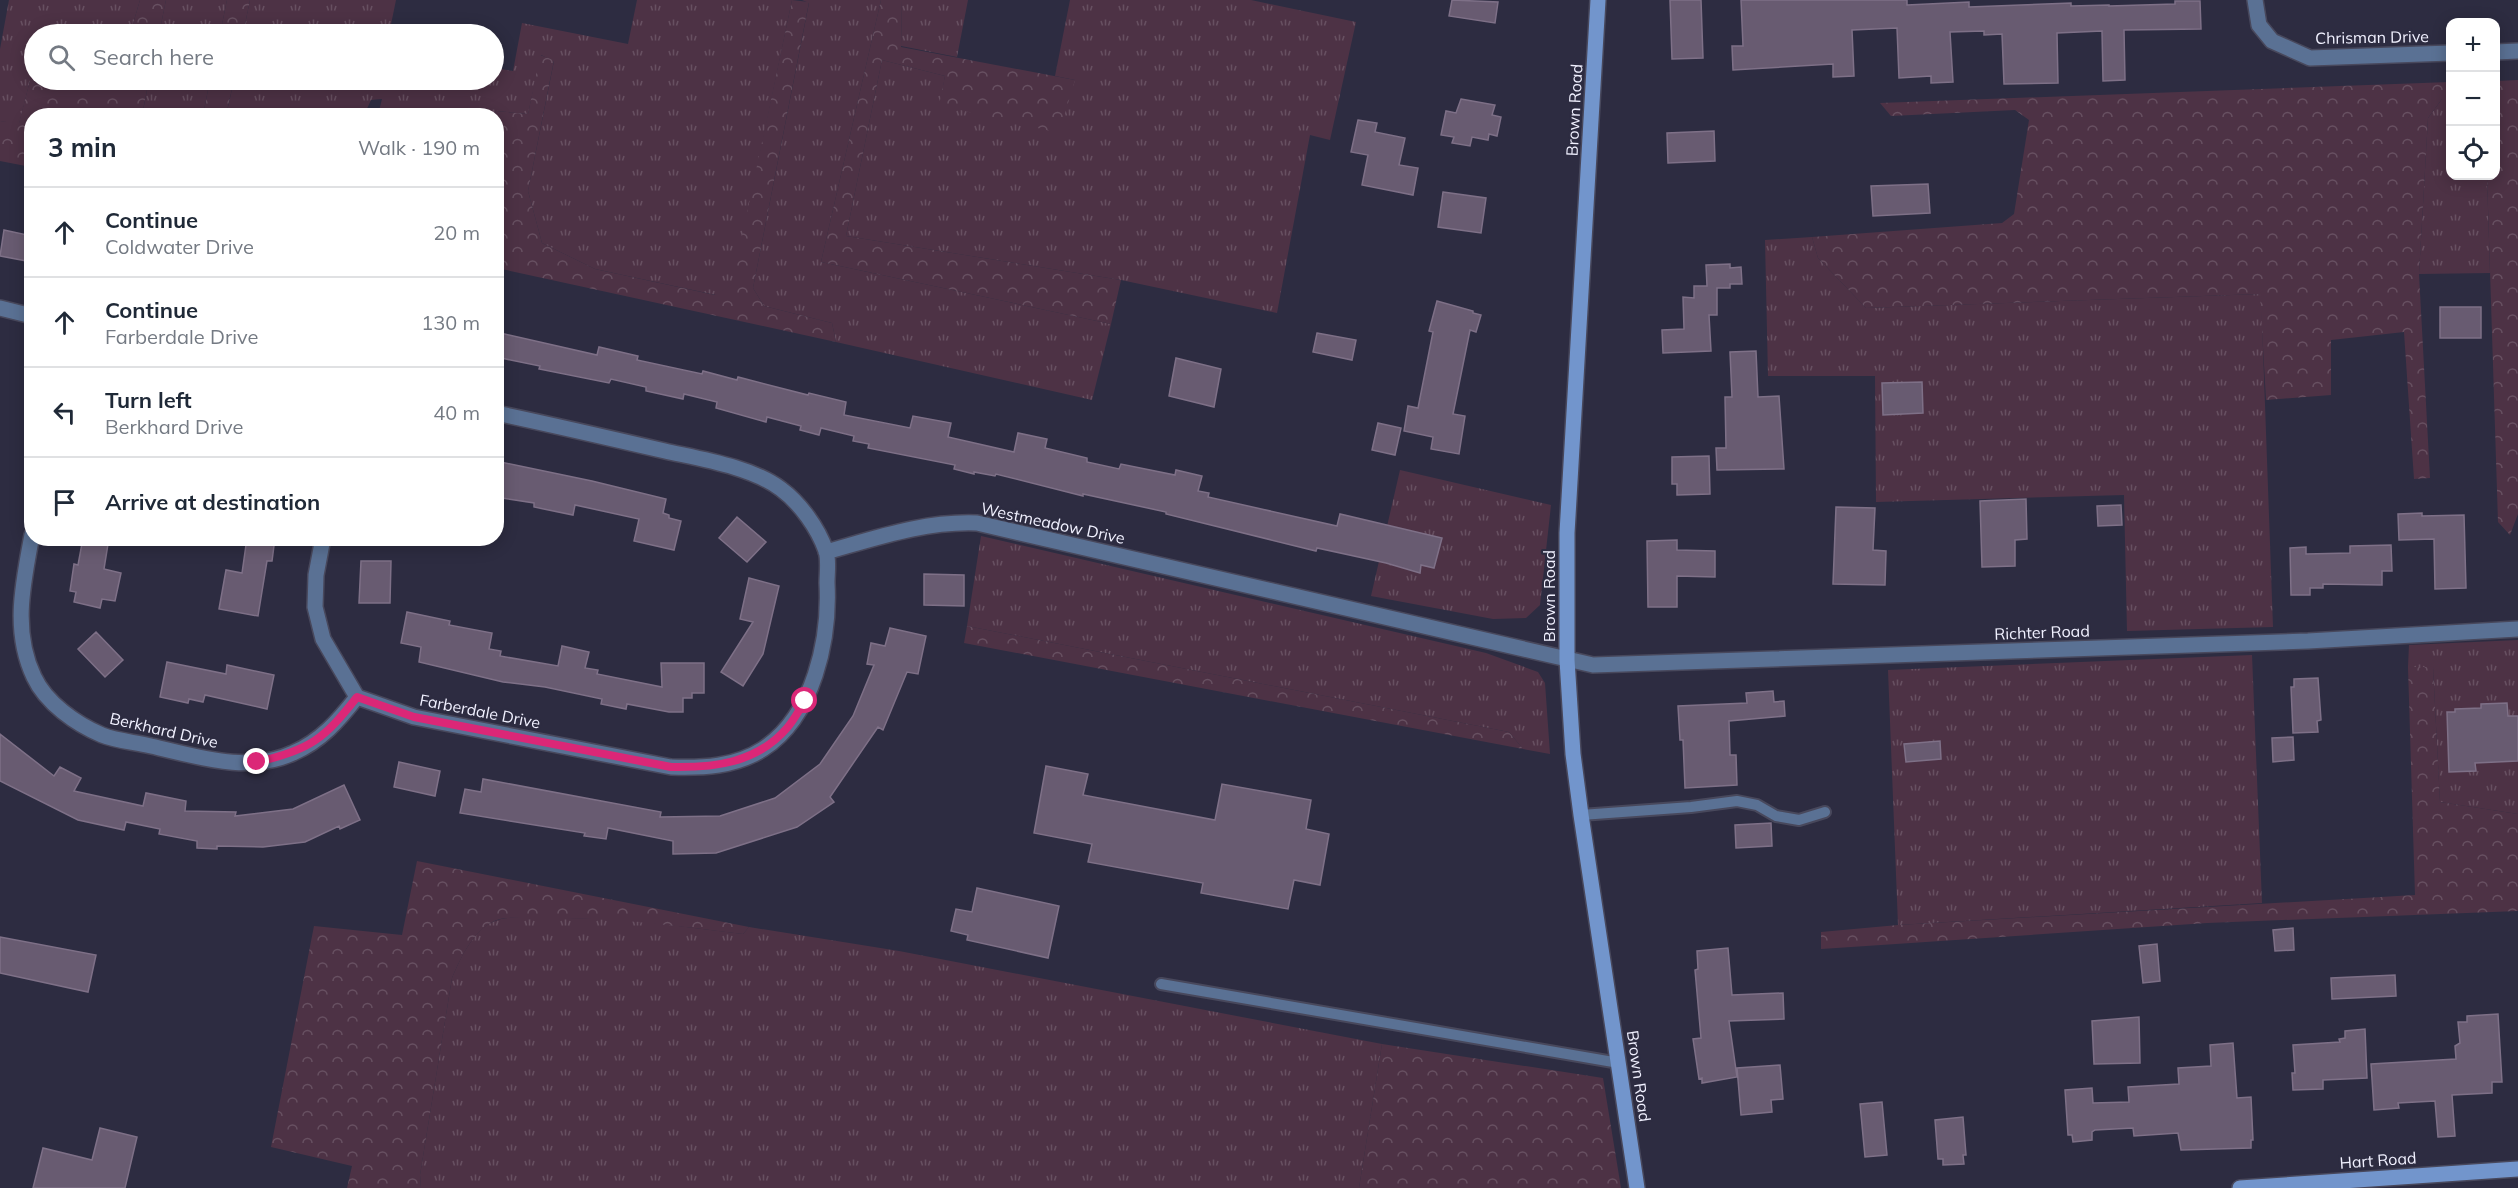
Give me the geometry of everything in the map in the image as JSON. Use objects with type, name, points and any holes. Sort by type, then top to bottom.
[{"type":"main road","name":"Brown Road","points":[[1598,0],[1568,504],[1567,660],[1573,754],[1581,815],[1637,1188]]},
{"type":"main road","name":"Hart Road","points":[[2240,1188],[2518,1169]]},
{"type":"street","name":"Chrisman Drive","points":[[2255,0],[2259,25],[2272,41],[2310,58],[2446,53]]},
{"type":"street","points":[[2500,52],[2518,51]]},
{"type":"street","points":[[0,308],[24,314]]},
{"type":"street","points":[[504,415],[736,467],[781,489],[807,516],[826,552]]},
{"type":"street","name":"Westmeadow Drive","points":[[826,552],[927,525],[950,522],[977,524],[1567,660]]},
{"type":"street","name":"Berkhard Drive","points":[[30,546],[21,596],[24,654],[35,680],[54,704],[76,721],[103,735],[223,762],[257,762],[292,754],[323,736],[357,697]]},
{"type":"street","points":[[321,546],[316,575],[315,607],[323,639],[357,697]]},
{"type":"street","name":"Farberdale Drive","points":[[357,697],[414,717],[671,767],[701,768],[734,763],[763,749],[787,729],[805,701],[816,672],[829,614],[826,552]]},
{"type":"street","name":"Richter Road","points":[[1567,660],[1593,664],[2308,641],[2518,629]]},
{"type":"lane","points":[[1581,815],[1691,807],[1737,801],[1757,805],[1776,816],[1799,820],[1825,812]]},
{"type":"lane","points":[[1161,984],[1619,1063]]},
{"type":"green space","points":[[9,0],[140,0],[133,24],[24,24],[24,90],[28,90],[19,124],[0,121],[0,49]]},
{"type":"green space","points":[[140,0],[166,0],[161,24],[133,24]]},
{"type":"green space","points":[[166,0],[227,0],[222,24],[161,24]]},
{"type":"green space","points":[[227,0],[250,0],[245,24],[222,24]]},
{"type":"green space","points":[[250,0],[396,0],[391,24],[245,24]]},
{"type":"green space","points":[[637,0],[792,0],[733,284],[716,295],[595,269],[542,243],[528,191],[554,61],[541,55],[528,114],[504,112],[504,108],[380,108],[382,99],[371,100],[367,108],[228,108],[232,90],[504,90],[504,70],[513,71],[522,23],[628,44]]},
{"type":"green space","points":[[792,0],[809,2],[753,288],[764,306],[832,323],[836,342],[504,270],[504,112],[528,114],[540,55],[554,60],[528,191],[542,243],[595,269],[715,295],[732,284]]},
{"type":"green space","points":[[802,0],[881,0],[821,262],[1111,324],[1092,400],[836,342],[832,323],[764,306],[753,288],[809,3]]},
{"type":"green space","points":[[881,0],[902,0],[901,47],[1075,80],[1059,133],[939,105],[945,76],[882,60],[846,236],[1121,280],[1111,324],[821,262]]},
{"type":"green space","points":[[902,0],[968,0],[957,57],[901,46]]},
{"type":"green space","points":[[1070,0],[1251,0],[1356,22],[1330,140],[1310,135],[1277,313],[1121,280],[846,236],[882,60],[945,76],[940,105],[1075,80],[1055,76]]},
{"type":"green space","points":[[2518,80],[2518,514],[2510,535],[2498,522],[2487,180],[2500,180],[2500,81]]},
{"type":"green space","points":[[2446,82],[2446,99],[2442,99],[2428,118],[2419,274],[2430,478],[2414,479],[2404,332],[2331,340],[2331,395],[2266,400],[2260,294],[1866,308],[1818,258],[1812,237],[2002,223],[2014,214],[2029,120],[2015,110],[1891,116],[1880,103]]},
{"type":"green space","points":[[28,90],[147,90],[143,108],[24,108],[24,166],[0,161],[0,121],[19,123]]},
{"type":"green space","points":[[147,90],[208,90],[204,108],[144,108]]},
{"type":"green space","points":[[208,90],[232,90],[228,108],[204,108]]},
{"type":"green space","points":[[2442,99],[2446,99],[2446,180],[2487,180],[2490,273],[2419,274],[2428,118]]},
{"type":"green space","points":[[1812,237],[1818,258],[1866,308],[2261,294],[2273,627],[2127,631],[2124,495],[1876,502],[1875,376],[1768,376],[1765,240]]},
{"type":"green space","points":[[1400,470],[1551,505],[1540,605],[1526,618],[1493,619],[1371,596]]},
{"type":"green space","points":[[981,536],[1486,653],[1538,672],[1545,683],[1550,754],[1523,749],[1509,732],[967,626]]},
{"type":"green space","points":[[967,626],[1509,732],[1523,749],[964,643]]},
{"type":"green space","points":[[2518,640],[2518,814],[2440,802],[2433,667],[2408,667],[2409,645]]},
{"type":"green space","points":[[2252,655],[2262,903],[1898,925],[1888,670]]},
{"type":"green space","points":[[2408,667],[2433,667],[2440,802],[2518,814],[2518,911],[2207,923],[1821,949],[1821,932],[1898,925],[2415,895]]},
{"type":"green space","points":[[417,861],[749,927],[743,934],[596,919],[511,918],[500,919],[483,928],[470,943],[452,978],[420,1175],[421,1188],[347,1188],[352,1166],[271,1147],[314,926],[402,935]]},
{"type":"green space","points":[[525,917],[621,919],[743,934],[749,927],[899,951],[1382,1044],[1359,1188],[421,1188],[420,1175],[452,978],[470,943],[484,928],[501,919]]},
{"type":"green space","points":[[1382,1044],[1603,1078],[1621,1188],[1359,1188]]},
{"type":"building","points":[[1452,0],[1498,2],[1495,23],[1449,16]]},
{"type":"building","points":[[1670,0],[1701,0],[1703,58],[1672,59]]},
{"type":"building","points":[[1741,0],[1907,0],[1907,5],[1969,2],[1969,7],[2071,3],[2071,6],[2109,6],[2200,1],[2201,29],[2124,30],[2125,80],[2103,81],[2102,31],[2057,33],[2058,83],[2004,84],[2002,34],[1984,35],[1984,31],[1950,32],[1953,82],[1931,83],[1931,76],[1899,78],[1897,28],[1852,30],[1854,76],[1833,77],[1833,64],[1733,70],[1732,46],[1743,46]]},
{"type":"building","points":[[1461,99],[1495,105],[1492,115],[1501,117],[1497,136],[1489,134],[1488,140],[1472,137],[1470,146],[1452,143],[1454,137],[1441,135],[1446,111],[1456,113]]},
{"type":"building","points":[[1358,120],[1377,123],[1375,132],[1405,138],[1399,165],[1418,168],[1413,195],[1362,185],[1368,155],[1351,152]]},
{"type":"building","points":[[1714,131],[1715,161],[1668,163],[1667,133]]},
{"type":"building","points":[[1928,184],[1930,213],[1873,216],[1871,186]]},
{"type":"building","points":[[1443,192],[1486,198],[1481,233],[1438,227]]},
{"type":"building","points":[[4,230],[24,234],[24,260],[0,256]]},
{"type":"building","points":[[1730,264],[1730,268],[1741,267],[1742,284],[1730,284],[1730,288],[1717,288],[1717,315],[1709,315],[1711,351],[1663,353],[1662,330],[1684,329],[1683,297],[1694,298],[1694,286],[1707,286],[1706,265]]},
{"type":"building","points":[[1437,301],[1481,315],[1476,332],[1470,330],[1453,414],[1465,416],[1459,454],[1431,449],[1433,437],[1404,431],[1408,406],[1418,408],[1433,332],[1429,331]]},
{"type":"building","points":[[2440,307],[2481,307],[2481,338],[2440,338]]},
{"type":"building","points":[[1317,333],[1356,340],[1352,360],[1313,352]]},
{"type":"building","points":[[504,334],[597,355],[599,347],[638,356],[637,360],[702,374],[703,371],[737,380],[738,377],[808,395],[809,393],[846,402],[844,415],[910,428],[913,416],[951,423],[948,437],[1014,452],[1018,433],[1047,439],[1045,448],[1087,458],[1087,462],[1119,469],[1121,464],[1175,475],[1176,470],[1202,476],[1198,491],[1209,493],[1208,497],[1337,526],[1340,514],[1442,538],[1434,568],[1421,565],[1420,573],[1317,548],[1316,551],[1166,514],[1166,512],[1083,494],[1083,496],[996,474],[995,476],[974,472],[974,474],[954,469],[955,465],[868,448],[869,444],[853,441],[854,436],[821,428],[819,435],[800,430],[801,426],[767,417],[766,422],[716,408],[717,402],[684,394],[683,399],[646,391],[646,387],[611,379],[609,383],[539,369],[540,366],[504,359]]},
{"type":"building","points":[[1756,351],[1758,397],[1779,396],[1784,469],[1717,470],[1716,448],[1726,448],[1725,397],[1732,397],[1730,352]]},
{"type":"building","points":[[1176,358],[1221,369],[1214,407],[1169,396]]},
{"type":"building","points":[[1922,382],[1923,413],[1883,415],[1882,383]]},
{"type":"building","points":[[1378,423],[1401,428],[1395,455],[1372,450]]},
{"type":"building","points":[[1709,456],[1710,494],[1677,495],[1677,484],[1672,484],[1672,457]]},
{"type":"building","points":[[504,463],[666,499],[663,513],[669,515],[669,518],[681,521],[674,550],[634,541],[639,519],[575,505],[573,515],[534,507],[534,503],[504,498]]},
{"type":"building","points":[[2026,499],[2027,539],[2015,540],[2015,566],[1982,567],[1980,501]]},
{"type":"building","points":[[2121,505],[2122,525],[2098,526],[2097,506]]},
{"type":"building","points":[[1836,507],[1875,508],[1873,550],[1886,551],[1885,585],[1833,584]]},
{"type":"building","points":[[2422,513],[2422,516],[2464,515],[2466,588],[2435,589],[2434,539],[2399,540],[2398,514]]},
{"type":"building","points":[[737,517],[766,542],[747,562],[719,538]]},
{"type":"building","points":[[1677,540],[1677,550],[1715,551],[1715,577],[1677,576],[1677,607],[1648,607],[1647,541]]},
{"type":"building","points":[[2391,545],[2392,571],[2382,571],[2382,585],[2323,584],[2323,588],[2310,588],[2310,595],[2291,595],[2290,548],[2306,547],[2306,554],[2350,553],[2350,546]]},
{"type":"building","points":[[82,546],[108,546],[104,569],[121,573],[115,601],[102,599],[100,608],[74,602],[76,592],[70,591],[74,564],[78,565]]},
{"type":"building","points":[[246,546],[274,546],[272,561],[267,561],[258,616],[219,609],[226,570],[242,573]]},
{"type":"building","points":[[361,561],[391,561],[390,603],[359,603]]},
{"type":"building","points":[[924,574],[964,575],[964,606],[924,605]]},
{"type":"building","points":[[749,578],[779,586],[763,654],[743,686],[721,672],[753,622],[740,619]]},
{"type":"building","points":[[407,612],[450,621],[449,625],[492,633],[489,649],[501,651],[500,656],[558,666],[562,646],[589,652],[585,668],[598,670],[597,674],[662,687],[661,663],[704,663],[704,693],[692,693],[692,698],[683,698],[683,712],[669,712],[627,704],[626,709],[601,704],[602,699],[545,687],[503,682],[419,662],[421,647],[401,643]]},
{"type":"building","points":[[890,628],[926,636],[918,674],[907,672],[883,730],[878,727],[830,797],[834,802],[797,827],[716,853],[673,854],[673,841],[608,828],[606,839],[584,836],[585,833],[460,813],[465,789],[481,792],[483,779],[661,812],[660,817],[720,816],[775,798],[820,764],[853,716],[874,665],[867,664],[871,643],[885,646]]},
{"type":"building","points":[[96,632],[123,660],[105,677],[78,649]]},
{"type":"building","points":[[167,662],[226,674],[227,665],[274,675],[267,709],[205,695],[203,702],[189,699],[188,703],[160,697]]},
{"type":"building","points":[[2318,678],[2321,720],[2317,721],[2318,732],[2293,733],[2291,687],[2294,687],[2294,679]]},
{"type":"building","points":[[1773,691],[1774,702],[1784,701],[1785,716],[1729,721],[1730,755],[1736,755],[1737,785],[1685,788],[1683,740],[1680,740],[1678,706],[1747,703],[1746,693]]},
{"type":"building","points":[[2507,703],[2508,716],[2518,716],[2518,761],[2475,763],[2476,771],[2449,772],[2447,712],[2455,712],[2455,709],[2481,708],[2481,704]]},
{"type":"building","points":[[0,734],[54,776],[60,767],[81,778],[74,791],[143,806],[146,793],[186,801],[185,811],[236,812],[235,816],[293,809],[344,785],[360,820],[340,829],[339,826],[305,842],[263,847],[217,846],[217,849],[197,848],[197,841],[159,834],[160,829],[126,822],[124,830],[78,820],[0,781]]},
{"type":"building","points":[[2293,737],[2294,760],[2273,762],[2272,738]]},
{"type":"building","points":[[1940,741],[1941,759],[1906,762],[1904,744]]},
{"type":"building","points":[[399,762],[440,771],[435,796],[394,787]]},
{"type":"building","points":[[1046,766],[1088,774],[1083,795],[1215,820],[1222,784],[1311,800],[1306,829],[1329,834],[1320,885],[1294,880],[1288,909],[1201,893],[1203,883],[1088,862],[1092,844],[1034,833]]},
{"type":"building","points":[[1771,823],[1772,846],[1736,848],[1735,825]]},
{"type":"building","points":[[977,888],[1059,906],[1048,958],[967,940],[968,935],[951,931],[956,909],[972,912]]},
{"type":"building","points":[[2293,928],[2294,950],[2275,951],[2273,930]]},
{"type":"building","points":[[0,937],[96,955],[88,992],[0,973]]},
{"type":"building","points":[[2157,944],[2160,981],[2143,983],[2139,946]]},
{"type":"building","points":[[1728,948],[1732,995],[1783,993],[1784,1019],[1729,1021],[1737,1077],[1702,1083],[1702,1078],[1699,1079],[1693,1039],[1701,1038],[1695,970],[1698,969],[1697,951]]},
{"type":"building","points":[[2395,975],[2396,996],[2332,999],[2331,978]]},
{"type":"building","points":[[2498,1014],[2502,1082],[2492,1082],[2492,1093],[2452,1095],[2455,1136],[2438,1137],[2435,1101],[2398,1103],[2399,1108],[2374,1110],[2371,1064],[2456,1059],[2455,1046],[2460,1043],[2458,1022],[2467,1022],[2467,1016]]},
{"type":"building","points":[[2139,1017],[2140,1063],[2094,1064],[2092,1021]]},
{"type":"building","points":[[2365,1029],[2367,1078],[2323,1080],[2323,1089],[2293,1090],[2292,1073],[2295,1073],[2293,1045],[2340,1042],[2339,1039],[2345,1038],[2345,1031]]},
{"type":"building","points":[[2233,1043],[2237,1098],[2251,1097],[2253,1140],[2251,1140],[2251,1148],[2181,1150],[2178,1133],[2134,1136],[2133,1128],[2095,1130],[2092,1132],[2092,1140],[2073,1142],[2072,1135],[2068,1135],[2065,1090],[2092,1088],[2093,1103],[2129,1102],[2128,1087],[2179,1084],[2178,1068],[2211,1066],[2210,1045]]},
{"type":"building","points":[[1780,1065],[1783,1099],[1771,1100],[1772,1112],[1741,1115],[1737,1068]]},
{"type":"building","points":[[1882,1102],[1887,1155],[1865,1157],[1860,1104]]},
{"type":"building","points":[[1963,1117],[1966,1155],[1963,1155],[1964,1164],[1943,1165],[1943,1159],[1938,1159],[1935,1120]]},
{"type":"building","points":[[100,1128],[137,1137],[125,1188],[33,1188],[43,1148],[92,1160]]},
{"type":"route","points":[[257,762],[292,754],[323,736],[357,697],[414,717],[671,767],[701,768],[734,763],[763,749],[787,729],[805,701]]}]
